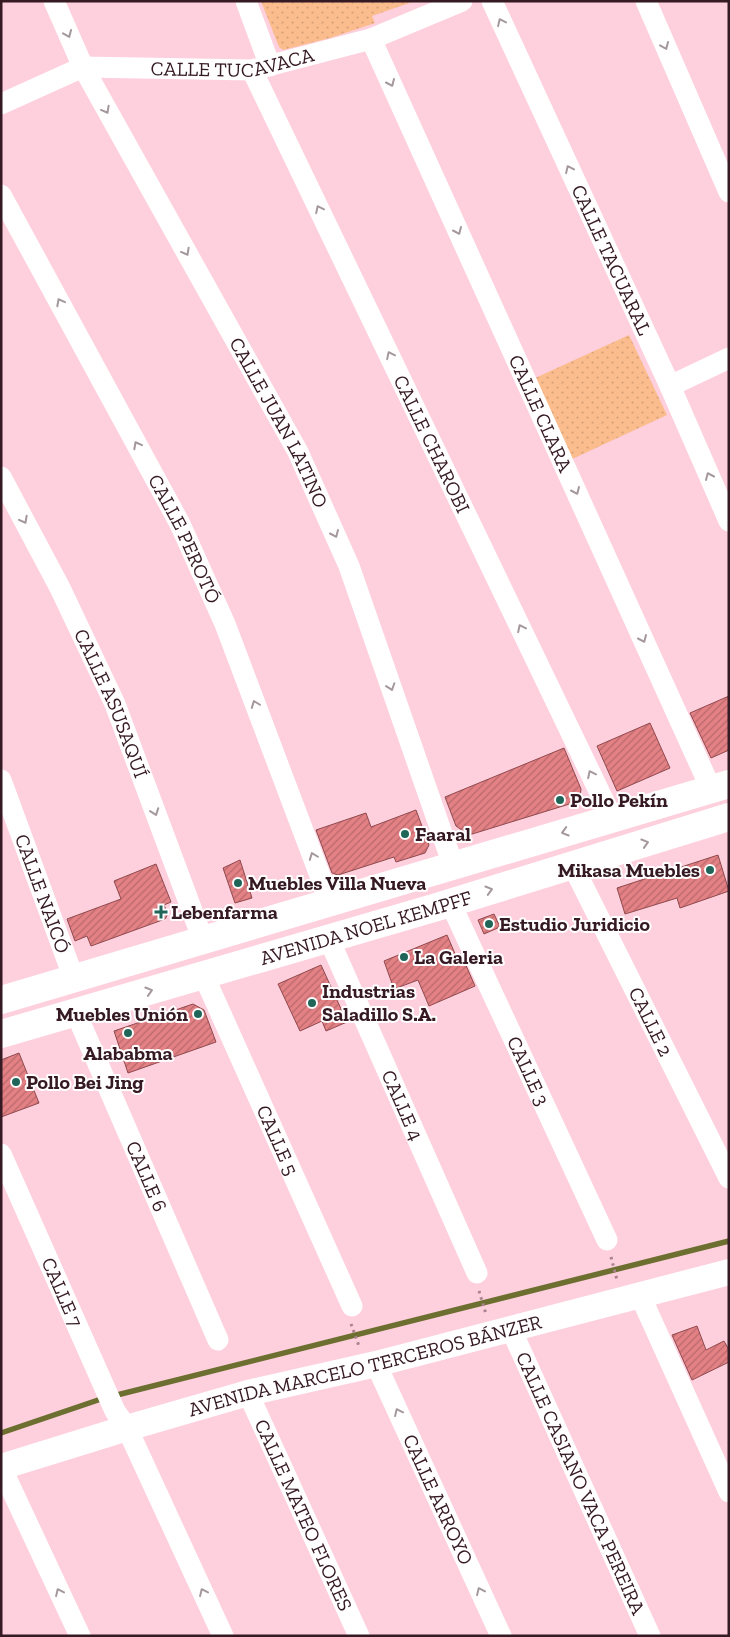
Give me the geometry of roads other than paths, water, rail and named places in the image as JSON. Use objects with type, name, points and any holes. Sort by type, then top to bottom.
[{"type":"main road","name":"AVENIDA NOEL KEMPFF","points":[[1,1000],[720,786]]},
{"type":"main road","points":[[618,817],[653,812],[700,812],[712,813],[728,818]]},
{"type":"main road","name":"AVENIDA NOEL KEMPFF","points":[[1,1034],[573,866],[728,818]]},
{"type":"main road","points":[[213,972],[237,954],[302,931],[319,916],[330,902],[339,910],[357,913],[443,904]]},
{"type":"main road","points":[[1,1016],[17,1008],[47,987]]},
{"type":"street","name":"CALLE JUAN LATINO","points":[[54,1],[82,67],[298,452],[349,566],[453,865]]},
{"type":"street","name":"CALLE CHAROBI","points":[[246,1],[261,68],[618,817]]},
{"type":"street","name":"CALLE TUCAVACA","points":[[1,104],[82,67],[261,68],[371,39],[462,1]]},
{"type":"street","name":"CALLE TACUARAL","points":[[492,1],[670,386],[729,521]]},
{"type":"street","points":[[646,1],[729,192]]},
{"type":"street","name":"CALLE CLARA","points":[[371,39],[720,786]]},
{"type":"street","name":"CALLE PEROTÓ","points":[[1,195],[180,524],[225,624],[330,902]]},
{"type":"street","points":[[670,386],[729,358]]},
{"type":"street","name":"CALLE ASUSAQUÍ","points":[[1,477],[60,588],[115,704],[202,940]]},
{"type":"street","name":"CALLE NAICÓ","points":[[1,780],[74,979]]},
{"type":"street","name":"CALLE 2","points":[[573,866],[729,1178]]},
{"type":"street","name":"CALLE 3","points":[[443,904],[609,1247]]},
{"type":"street","name":"CALLE 4","points":[[328,938],[478,1283]]},
{"type":"street","name":"CALLE 5","points":[[213,972],[351,1313]]},
{"type":"street","name":"CALLE 6","points":[[76,1013],[218,1340]]},
{"type":"street","name":"CALLE 7","points":[[1,1154],[101,1380],[224,1636]]},
{"type":"street","name":"AVENIDA MARCELO TERCEROS BÁNZER","points":[[1,1467],[121,1419],[248,1393],[368,1357],[511,1329],[630,1291],[729,1272]]},
{"type":"street","points":[[630,1291],[729,1492]]},
{"type":"street","name":"CALLE CASIANO VACA PEREIRA","points":[[511,1329],[650,1636]]},
{"type":"street","name":"CALLE ARROYO","points":[[368,1357],[501,1636]]},
{"type":"street","name":"CALLE MATEO FLORES","points":[[248,1393],[359,1636]]},
{"type":"street","points":[[1,1467],[80,1636]]},
{"type":"waterway","points":[[113,1396],[729,1241]]},
{"type":"waterway","points":[[1,1433],[104,1398]]},
{"type":"place","name":"Pollo Pekín","points":[[560,800]]},
{"type":"place","name":"Faaral","points":[[405,834]]},
{"type":"place","name":"Mikasa Muebles","points":[[710,870]]},
{"type":"place","name":"Muebles Villa Nueva","points":[[238,883]]},
{"type":"place","name":"Lebenfarma","points":[[161,912]]},
{"type":"place","name":"Estudio Juridicio","points":[[489,924]]},
{"type":"place","name":"La Galeria","points":[[404,957]]},
{"type":"place","name":"Industrias Saladillo S.A.","points":[[312,1003]]},
{"type":"place","name":"Muebles Unión","points":[[198,1014]]},
{"type":"place","name":"Alababma","points":[[128,1033]]},
{"type":"place","name":"Pollo Bei Jing","points":[[16,1082]]}]
